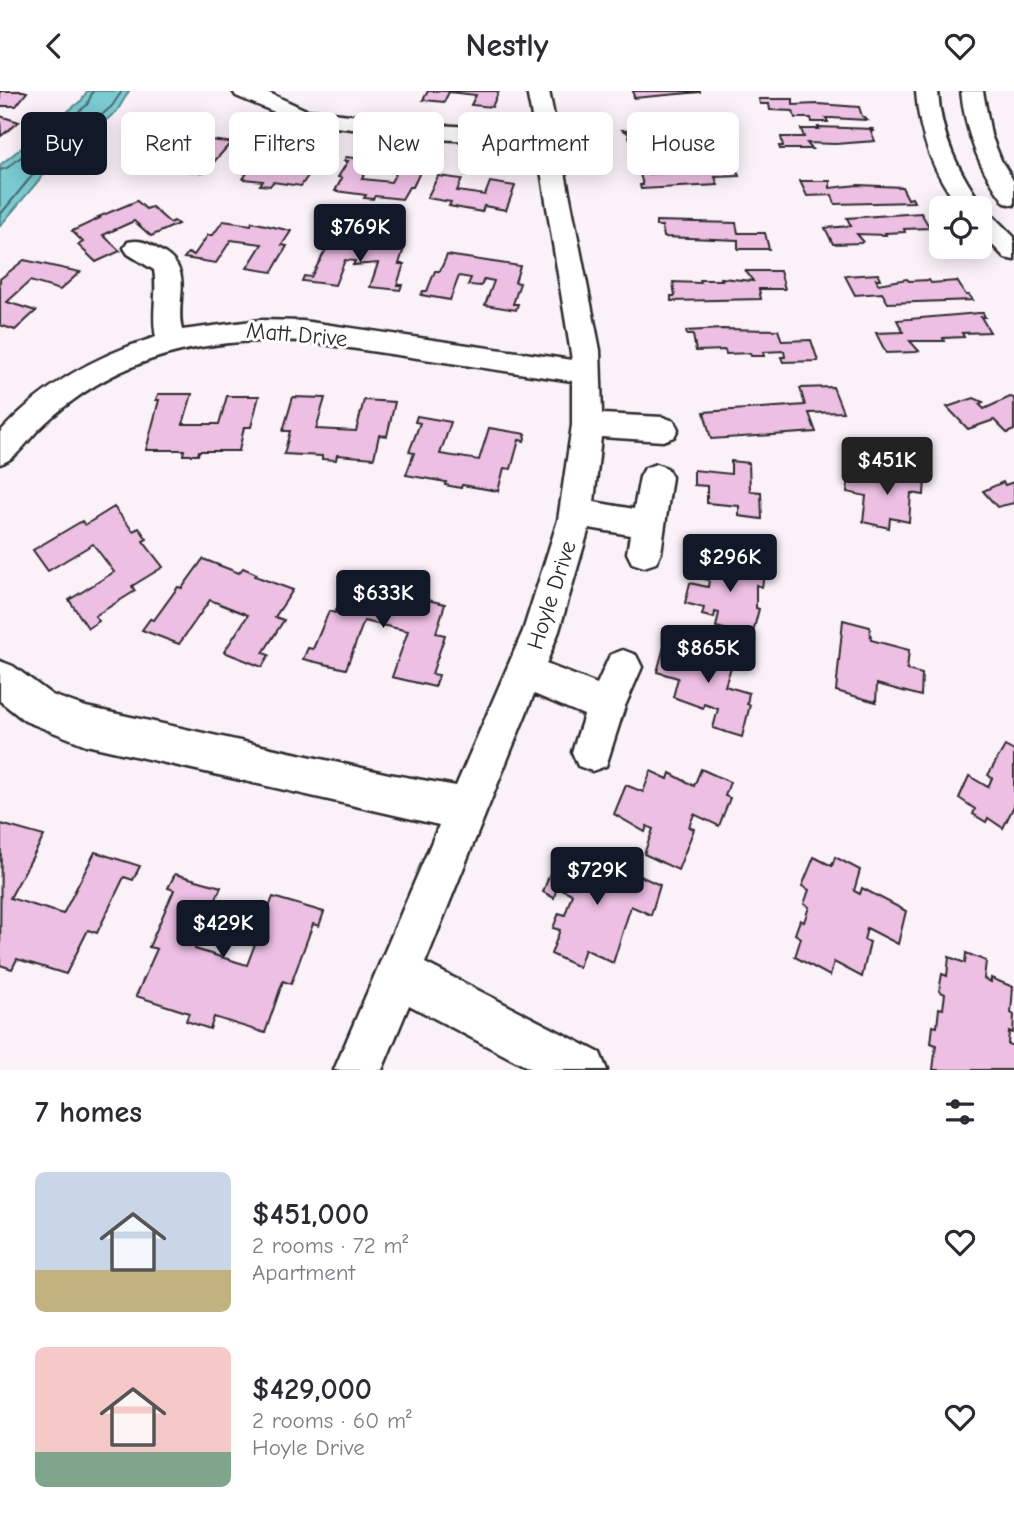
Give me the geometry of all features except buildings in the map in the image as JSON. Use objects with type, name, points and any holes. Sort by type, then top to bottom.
[{"type":"street","points":[[244,91],[273,101],[301,116],[458,133]]},
{"type":"street","name":"Hoyle Drive","points":[[538,91],[542,112]]},
{"type":"street","points":[[928,91],[933,139],[950,177],[963,196]]},
{"type":"street","points":[[972,91],[976,132],[983,149],[1014,198]]},
{"type":"street","name":"Hoyle Drive","points":[[358,1070],[525,673],[541,631],[577,512],[587,425],[587,373],[578,294],[554,175]]},
{"type":"street","points":[[992,229],[1014,252]]},
{"type":"street","points":[[138,248],[166,267],[169,280],[166,321],[171,341]]},
{"type":"street","name":"Matt Drive","points":[[0,452],[29,420],[72,385],[128,355],[171,341],[224,330],[272,328],[587,373]]},
{"type":"street","points":[[587,425],[663,429]]},
{"type":"street","points":[[577,512],[646,539],[656,477]]},
{"type":"street","points":[[592,752],[606,706],[623,667]]},
{"type":"street","points":[[525,673],[606,706]]},
{"type":"street","points":[[0,678],[38,708],[86,726],[389,795],[466,809]]},
{"type":"street","points":[[398,974],[583,1070]]},
{"type":"water","points":[[87,91],[129,91],[117,111],[107,119],[107,112],[67,112],[82,100]]},
{"type":"water","points":[[21,148],[21,175],[43,175],[0,226],[0,165]]}]
